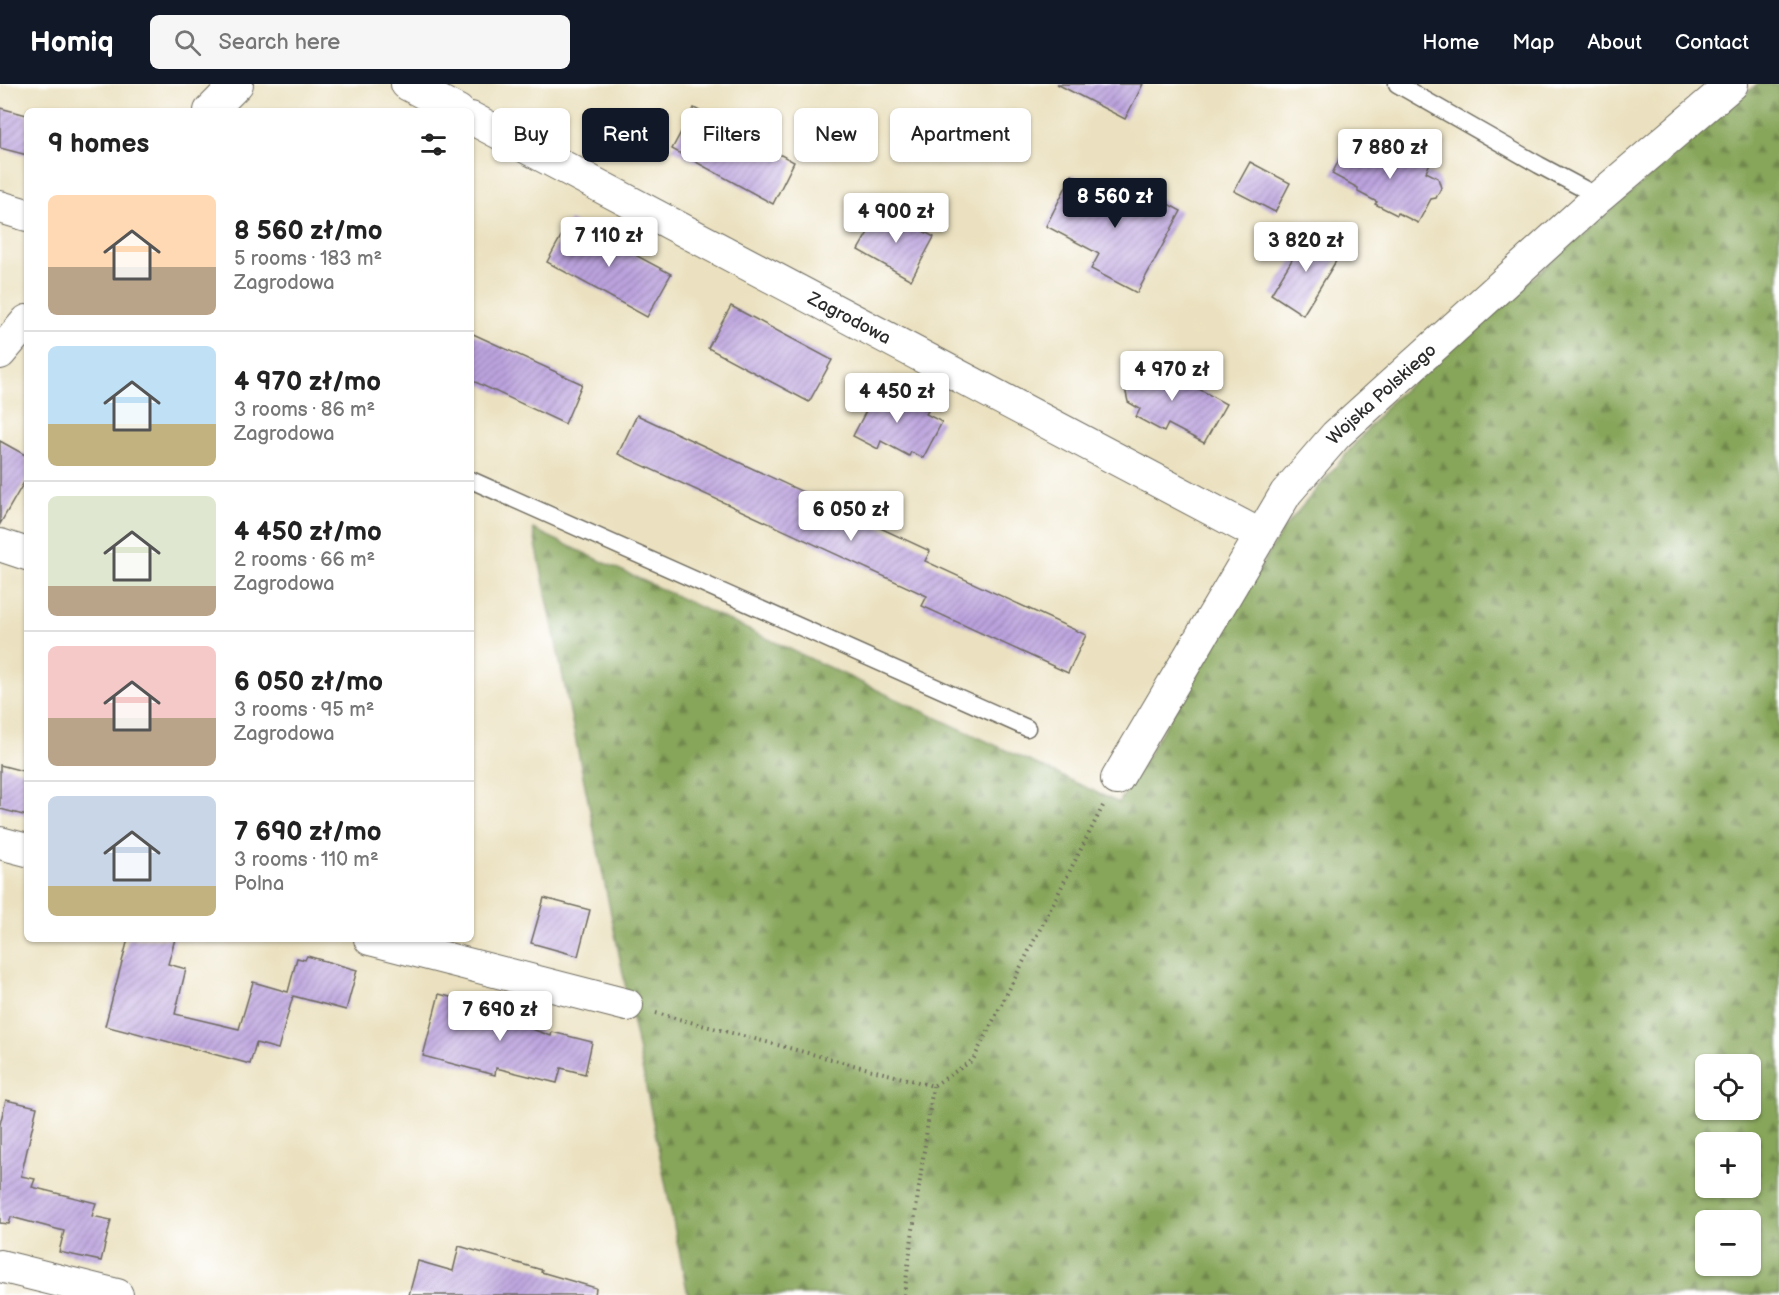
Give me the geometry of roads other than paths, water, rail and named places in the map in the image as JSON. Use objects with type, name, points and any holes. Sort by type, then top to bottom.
[{"type":"street","points":[[213,108],[237,84]]},
{"type":"street","points":[[407,84],[452,108]]},
{"type":"street","name":"Wojska Polskiego","points":[[1117,779],[1286,493],[1336,435],[1599,197],[1732,84]]},
{"type":"street","name":"Zagrodowa","points":[[474,120],[1260,536]]},
{"type":"street","points":[[0,207],[24,214]]},
{"type":"street","points":[[0,353],[24,325]]},
{"type":"street","points":[[0,545],[24,553]]},
{"type":"street","points":[[0,843],[24,849]]},
{"type":"street","points":[[382,942],[627,1005]]},
{"type":"street","points":[[0,1266],[117,1295]]},
{"type":"lane","points":[[1397,84],[1599,197]]},
{"type":"lane","points":[[474,481],[1027,728]]}]
